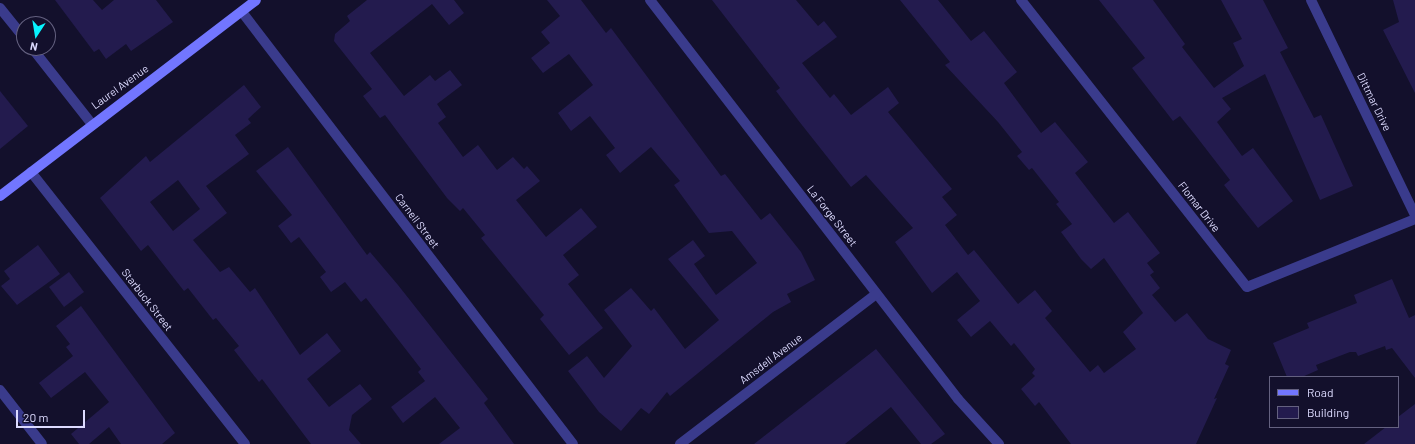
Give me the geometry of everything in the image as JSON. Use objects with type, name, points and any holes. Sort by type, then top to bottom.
[{"type":"street","name":"Laurel Avenue","points":[[0,196],[91,123],[242,12],[256,0]]},
{"type":"street","name":"La Forge Street","points":[[650,0],[958,399],[999,444]]},
{"type":"street","name":"Flomar Drive","points":[[1021,0],[1247,287],[1415,218]]},
{"type":"street","name":"Dittmar Drive","points":[[1311,0],[1415,215]]},
{"type":"street","points":[[0,8],[16,28]]},
{"type":"street","name":"Carnell Street","points":[[242,12],[573,444]]},
{"type":"street","points":[[38,56],[91,123]]},
{"type":"street","name":"Starbuck Street","points":[[31,172],[245,444]]},
{"type":"street","name":"Amsdell Avenue","points":[[680,444],[876,294]]},
{"type":"street","points":[[0,390],[42,444]]},
{"type":"building","points":[[55,0],[93,0],[102,10],[114,0],[156,0],[173,22],[131,51],[126,44],[106,59],[99,49],[94,52]]},
{"type":"building","points":[[367,0],[454,0],[464,13],[449,25],[432,4],[370,53],[404,96],[430,75],[435,81],[450,70],[462,85],[437,104],[446,117],[438,123],[463,157],[478,145],[497,170],[513,157],[524,169],[527,166],[540,181],[516,200],[546,237],[581,208],[597,227],[563,255],[579,275],[568,284],[603,328],[569,355],[540,319],[544,315],[481,238],[485,235],[463,208],[460,211],[447,198],[385,115],[380,118],[363,96],[372,89],[334,41],[335,34],[350,21],[347,16]]},
{"type":"building","points":[[547,0],[581,0],[606,33],[611,28],[721,176],[725,174],[761,220],[770,213],[801,252],[815,280],[787,294],[791,302],[773,312],[670,396],[667,392],[649,414],[641,408],[621,431],[599,412],[568,371],[587,356],[604,378],[632,346],[604,310],[631,288],[651,311],[654,308],[685,349],[719,320],[668,259],[693,240],[705,256],[694,264],[716,295],[757,263],[732,231],[709,233],[674,185],[680,181],[651,147],[620,173],[606,155],[615,148],[590,116],[571,131],[558,113],[593,85],[569,54],[543,73],[531,58],[550,43],[541,32],[560,16]]},
{"type":"building","points":[[712,0],[796,0],[818,26],[824,21],[837,37],[802,63],[830,98],[834,94],[851,115],[888,87],[899,103],[888,112],[952,189],[942,197],[957,215],[945,225],[968,255],[974,250],[1018,304],[1035,290],[1052,311],[1045,318],[1090,372],[1098,365],[1104,373],[1136,349],[1123,332],[1143,313],[1104,258],[1091,269],[1081,259],[1061,232],[1072,224],[1056,204],[1059,202],[1032,168],[1029,170],[1017,156],[1022,152],[998,122],[945,65],[950,62],[900,0],[938,0],[971,41],[984,31],[1017,72],[1004,83],[1041,133],[1055,122],[1088,162],[1075,173],[1114,223],[1128,212],[1160,253],[1147,263],[1154,272],[1150,275],[1160,288],[1152,295],[1175,322],[1187,313],[1208,339],[1231,350],[1225,364],[1229,366],[1214,399],[1217,398],[1196,444],[1071,444],[1039,402],[1035,406],[1021,389],[1035,376],[1032,373],[1035,369],[1014,343],[1011,346],[990,321],[971,337],[957,320],[980,301],[957,272],[932,293],[895,242],[913,228],[866,175],[851,187],[776,91],[780,88]]},
{"type":"building","points":[[1099,0],[1153,0],[1185,44],[1182,47],[1214,88],[1244,66],[1233,43],[1242,39],[1221,0],[1263,0],[1288,48],[1280,52],[1314,118],[1321,115],[1353,186],[1320,200],[1265,74],[1222,98],[1231,109],[1217,122],[1242,156],[1253,148],[1293,201],[1258,228],[1224,185],[1230,180],[1196,136],[1180,116],[1173,121],[1132,68],[1145,58]]},
{"type":"building","points":[[1393,0],[1415,0],[1415,93],[1383,30],[1399,22]]},
{"type":"building","points":[[244,85],[261,107],[248,119],[251,123],[235,135],[249,154],[206,186],[227,213],[193,240],[220,272],[229,267],[250,292],[255,288],[300,355],[327,333],[341,351],[307,379],[329,407],[360,384],[372,399],[352,415],[349,430],[361,444],[311,444],[262,379],[259,382],[234,350],[239,346],[216,318],[213,320],[188,288],[184,291],[148,245],[141,251],[100,198],[146,156],[150,162]],"holes":[[[178,180],[200,209],[173,231],[150,202]]]},
{"type":"building","points":[[0,91],[28,126],[0,149]]},
{"type":"building","points":[[288,147],[367,255],[370,252],[398,285],[488,399],[484,403],[514,444],[439,444],[460,428],[435,397],[403,423],[391,407],[425,381],[418,372],[421,369],[366,298],[361,302],[345,282],[331,292],[320,277],[326,272],[299,237],[291,243],[278,226],[292,215],[256,171]]},
{"type":"building","points":[[38,245],[60,274],[17,305],[1,286],[10,279],[4,271]]},
{"type":"building","points":[[69,272],[84,292],[64,307],[49,287]]},
{"type":"building","points":[[1392,279],[1409,318],[1415,315],[1415,378],[1392,348],[1386,350],[1385,346],[1358,356],[1356,352],[1350,352],[1316,365],[1318,370],[1304,376],[1287,376],[1273,343],[1309,328],[1307,323],[1357,303],[1354,295]]},
{"type":"building","points":[[81,306],[175,433],[162,444],[121,444],[109,427],[89,444],[79,444],[71,434],[109,402],[85,372],[51,398],[39,383],[73,356],[66,347],[70,344],[56,326]]},
{"type":"building","points":[[876,349],[945,434],[931,444],[921,444],[891,407],[845,444],[754,444]]},
{"type":"building","points":[[1415,404],[1415,444],[1364,444],[1385,428],[1399,428],[1399,416]]}]
